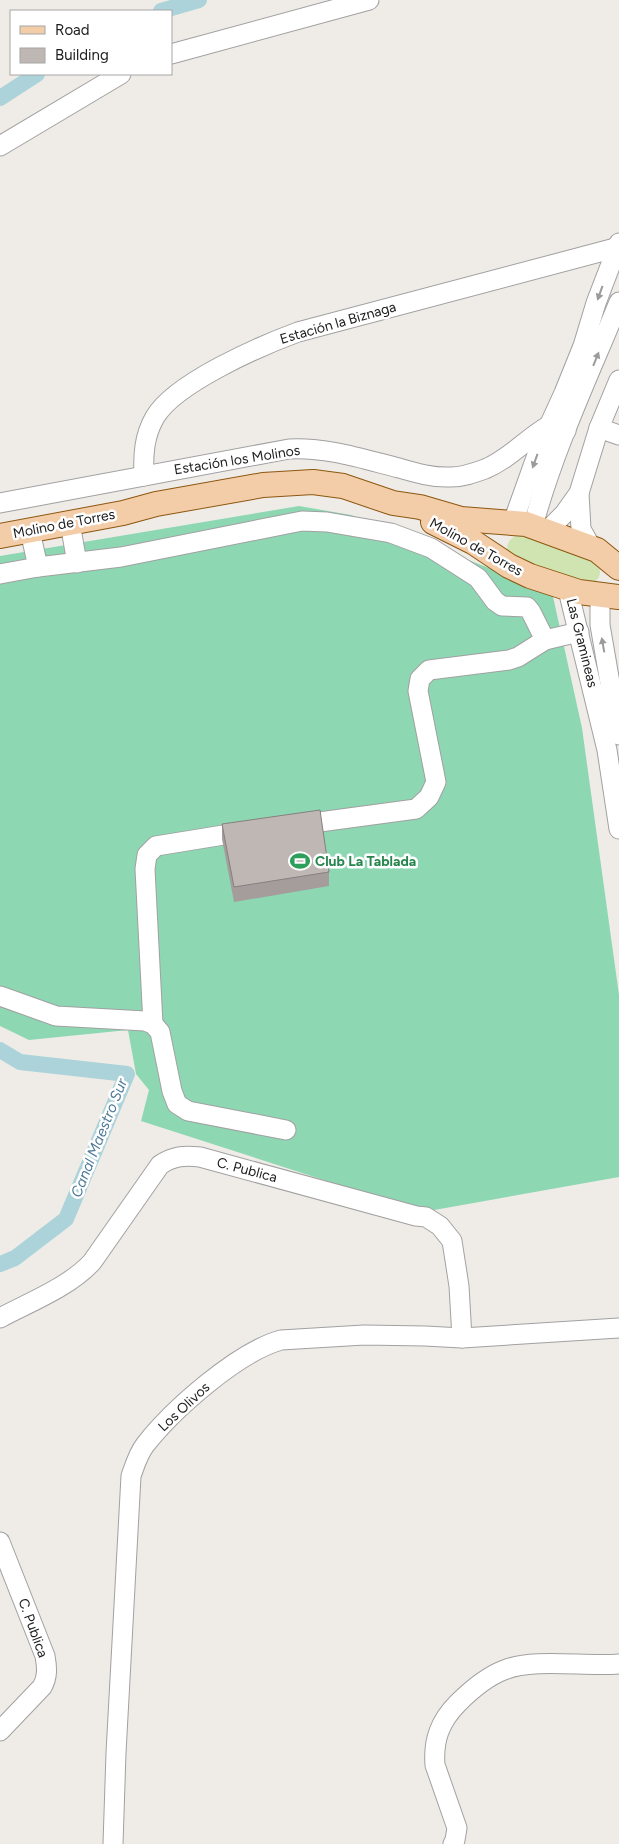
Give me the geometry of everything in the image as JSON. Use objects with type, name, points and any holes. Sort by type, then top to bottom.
[{"type":"main road","name":"Molino de Torres","points":[[0,529],[122,507],[156,504],[263,485],[313,482],[355,489],[393,502],[463,537],[509,566],[530,576],[568,590],[610,596]]},
{"type":"main road","name":"Molino de Torres","points":[[393,502],[469,520],[531,526],[596,550],[619,568]]},
{"type":"main road","name":"Molino de Torres","points":[[0,536],[124,513],[156,504]]},
{"type":"main road","points":[[509,566],[500,557],[499,545],[504,533],[531,526]]},
{"type":"main road","points":[[596,550],[606,558],[610,567],[610,596]]},
{"type":"street","points":[[172,54],[369,0]]},
{"type":"street","points":[[0,146],[119,75]]},
{"type":"street","points":[[531,526],[539,504],[564,393],[583,346],[614,253]]},
{"type":"street","name":"Estación la Biznaga","points":[[144,476],[144,446],[150,425],[162,407],[192,384],[249,352],[298,332],[614,253]]},
{"type":"street","points":[[557,429],[619,302]]},
{"type":"street","points":[[531,526],[564,514],[579,493],[599,428],[619,380]]},
{"type":"street","points":[[599,428],[619,436]]},
{"type":"street","name":"Estación los Molinos","points":[[0,503],[303,449],[341,453],[420,474],[453,477],[469,474],[500,462],[533,435],[557,429]]},
{"type":"street","points":[[579,493],[581,529],[596,550]]},
{"type":"street","points":[[0,574],[38,567],[121,557],[302,521],[327,522],[360,526],[391,533],[431,548],[478,578],[495,601],[502,606],[527,606],[532,612],[545,640]]},
{"type":"street","points":[[70,523],[77,563]]},
{"type":"street","points":[[30,531],[38,567]]},
{"type":"street","name":"Las Gramineas","points":[[568,590],[579,632],[603,695]]},
{"type":"street","name":"Las Gramineas","points":[[603,695],[600,604],[610,596]]},
{"type":"street","points":[[281,827],[416,809],[429,797],[436,782],[418,691],[420,679],[429,670],[509,660],[518,657],[545,640],[579,632]]},
{"type":"street","points":[[603,695],[613,728],[608,750],[619,829]]},
{"type":"street","points":[[152,1024],[144,869],[146,855],[156,846],[261,829]]},
{"type":"street","points":[[0,996],[56,1016],[145,1021],[152,1024],[160,1032],[172,1091],[177,1104],[188,1111],[286,1130]]},
{"type":"street","name":"C. Publica","points":[[0,1318],[72,1280],[84,1270],[92,1262],[160,1165],[167,1160],[188,1155],[408,1214],[426,1216],[440,1226],[452,1241],[459,1286],[462,1338]]},
{"type":"street","name":"Los Olivos","points":[[113,1844],[131,1476],[145,1445],[182,1406],[203,1387],[252,1352],[281,1340],[364,1335],[462,1338],[619,1328]]},
{"type":"street","name":"C. Publica","points":[[0,1542],[45,1656],[47,1666],[45,1682],[42,1687],[0,1731]]},
{"type":"street","points":[[453,1844],[457,1828],[434,1766],[437,1734],[447,1715],[475,1686],[505,1669],[529,1664],[619,1664]]},
{"type":"green space","name":"Club La Tablada","points":[[299,506],[351,515],[552,592],[582,728],[619,995],[619,1177],[423,1212],[141,1121],[149,1090],[136,1074],[128,1030],[29,1040],[0,1026],[0,556]]},
{"type":"green space","points":[[522,534],[591,558],[600,570],[599,577],[587,587],[508,554],[508,543],[515,536]]},
{"type":"building","points":[[320,810],[329,872],[234,887],[222,824]]},
{"type":"waterway","name":"Canal Maestro Sur","points":[[164,10],[199,0]]},
{"type":"waterway","name":"Canal Maestro Sur","points":[[0,98],[35,75]]},
{"type":"waterway","name":"Canal Maestro Sur","points":[[0,1050],[20,1062],[127,1074],[66,1219],[15,1258],[0,1264]]},
{"type":"place","name":"Club La Tablada","points":[[300,861]]}]
